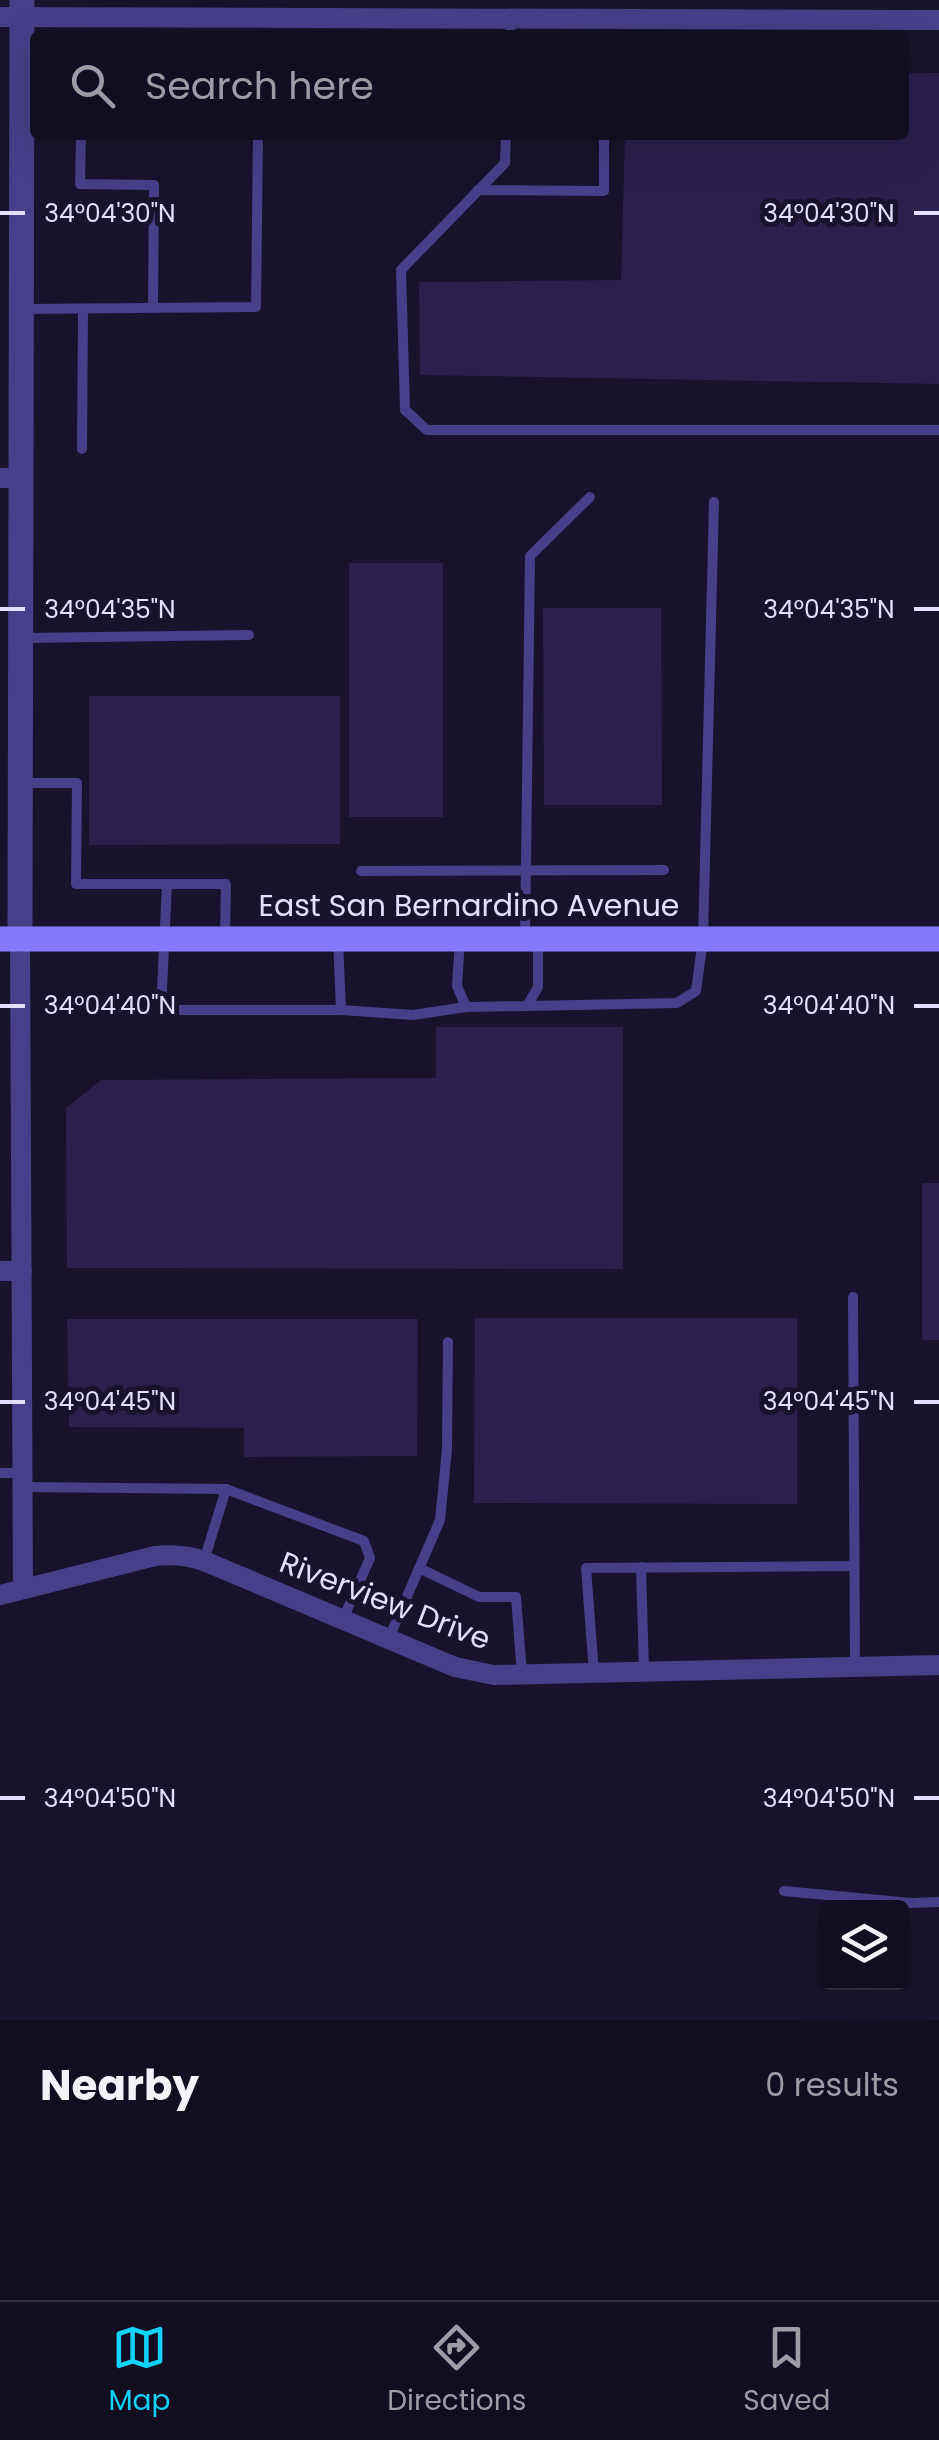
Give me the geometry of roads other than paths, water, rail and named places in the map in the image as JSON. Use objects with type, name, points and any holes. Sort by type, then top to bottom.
[{"type":"main road","name":"East San Bernardino Avenue","points":[[10,939],[939,938]]},
{"type":"street","points":[[23,1590],[22,1272],[10,939],[20,782],[21,638],[11,478],[22,309],[14,11],[255,18],[442,9],[510,27],[595,10],[855,10],[939,20]]},
{"type":"street","points":[[0,1272],[22,1272]]},
{"type":"street","name":"Riverview Drive","points":[[0,1596],[155,1556],[190,1556],[466,1670],[494,1675],[939,1666]]},
{"type":"lane","points":[[81,140],[80,184],[154,185],[153,308]]},
{"type":"lane","points":[[22,309],[256,306],[258,140]]},
{"type":"lane","points":[[506,140],[506,162],[401,270],[405,410],[427,430],[939,430]]},
{"type":"lane","points":[[478,190],[604,191],[604,140]]},
{"type":"lane","points":[[82,450],[83,308]]},
{"type":"lane","points":[[527,1006],[538,988],[526,869],[530,556],[590,497]]},
{"type":"lane","points":[[166,884],[161,1010],[341,1010],[413,1015],[466,1007],[677,1003],[696,992],[703,938],[714,502]]},
{"type":"lane","points":[[21,638],[249,635]]},
{"type":"lane","points":[[20,782],[77,783],[76,884],[226,884],[226,938]]},
{"type":"lane","points":[[361,871],[664,870]]},
{"type":"lane","points":[[338,938],[341,1010]]},
{"type":"lane","points":[[460,938],[457,986],[466,1007]]},
{"type":"lane","points":[[853,1297],[856,1667]]},
{"type":"lane","points":[[388,1639],[440,1520],[448,1342]]},
{"type":"lane","points":[[0,1474],[23,1480],[226,1489],[364,1541],[370,1558],[342,1620]]},
{"type":"lane","points":[[204,1561],[226,1489]]},
{"type":"lane","points":[[594,1673],[586,1568],[854,1566]]},
{"type":"lane","points":[[641,1567],[644,1672]]},
{"type":"lane","points":[[419,1568],[479,1597],[516,1596],[522,1675]]},
{"type":"lane","points":[[784,1891],[892,1902],[939,1902]]}]
